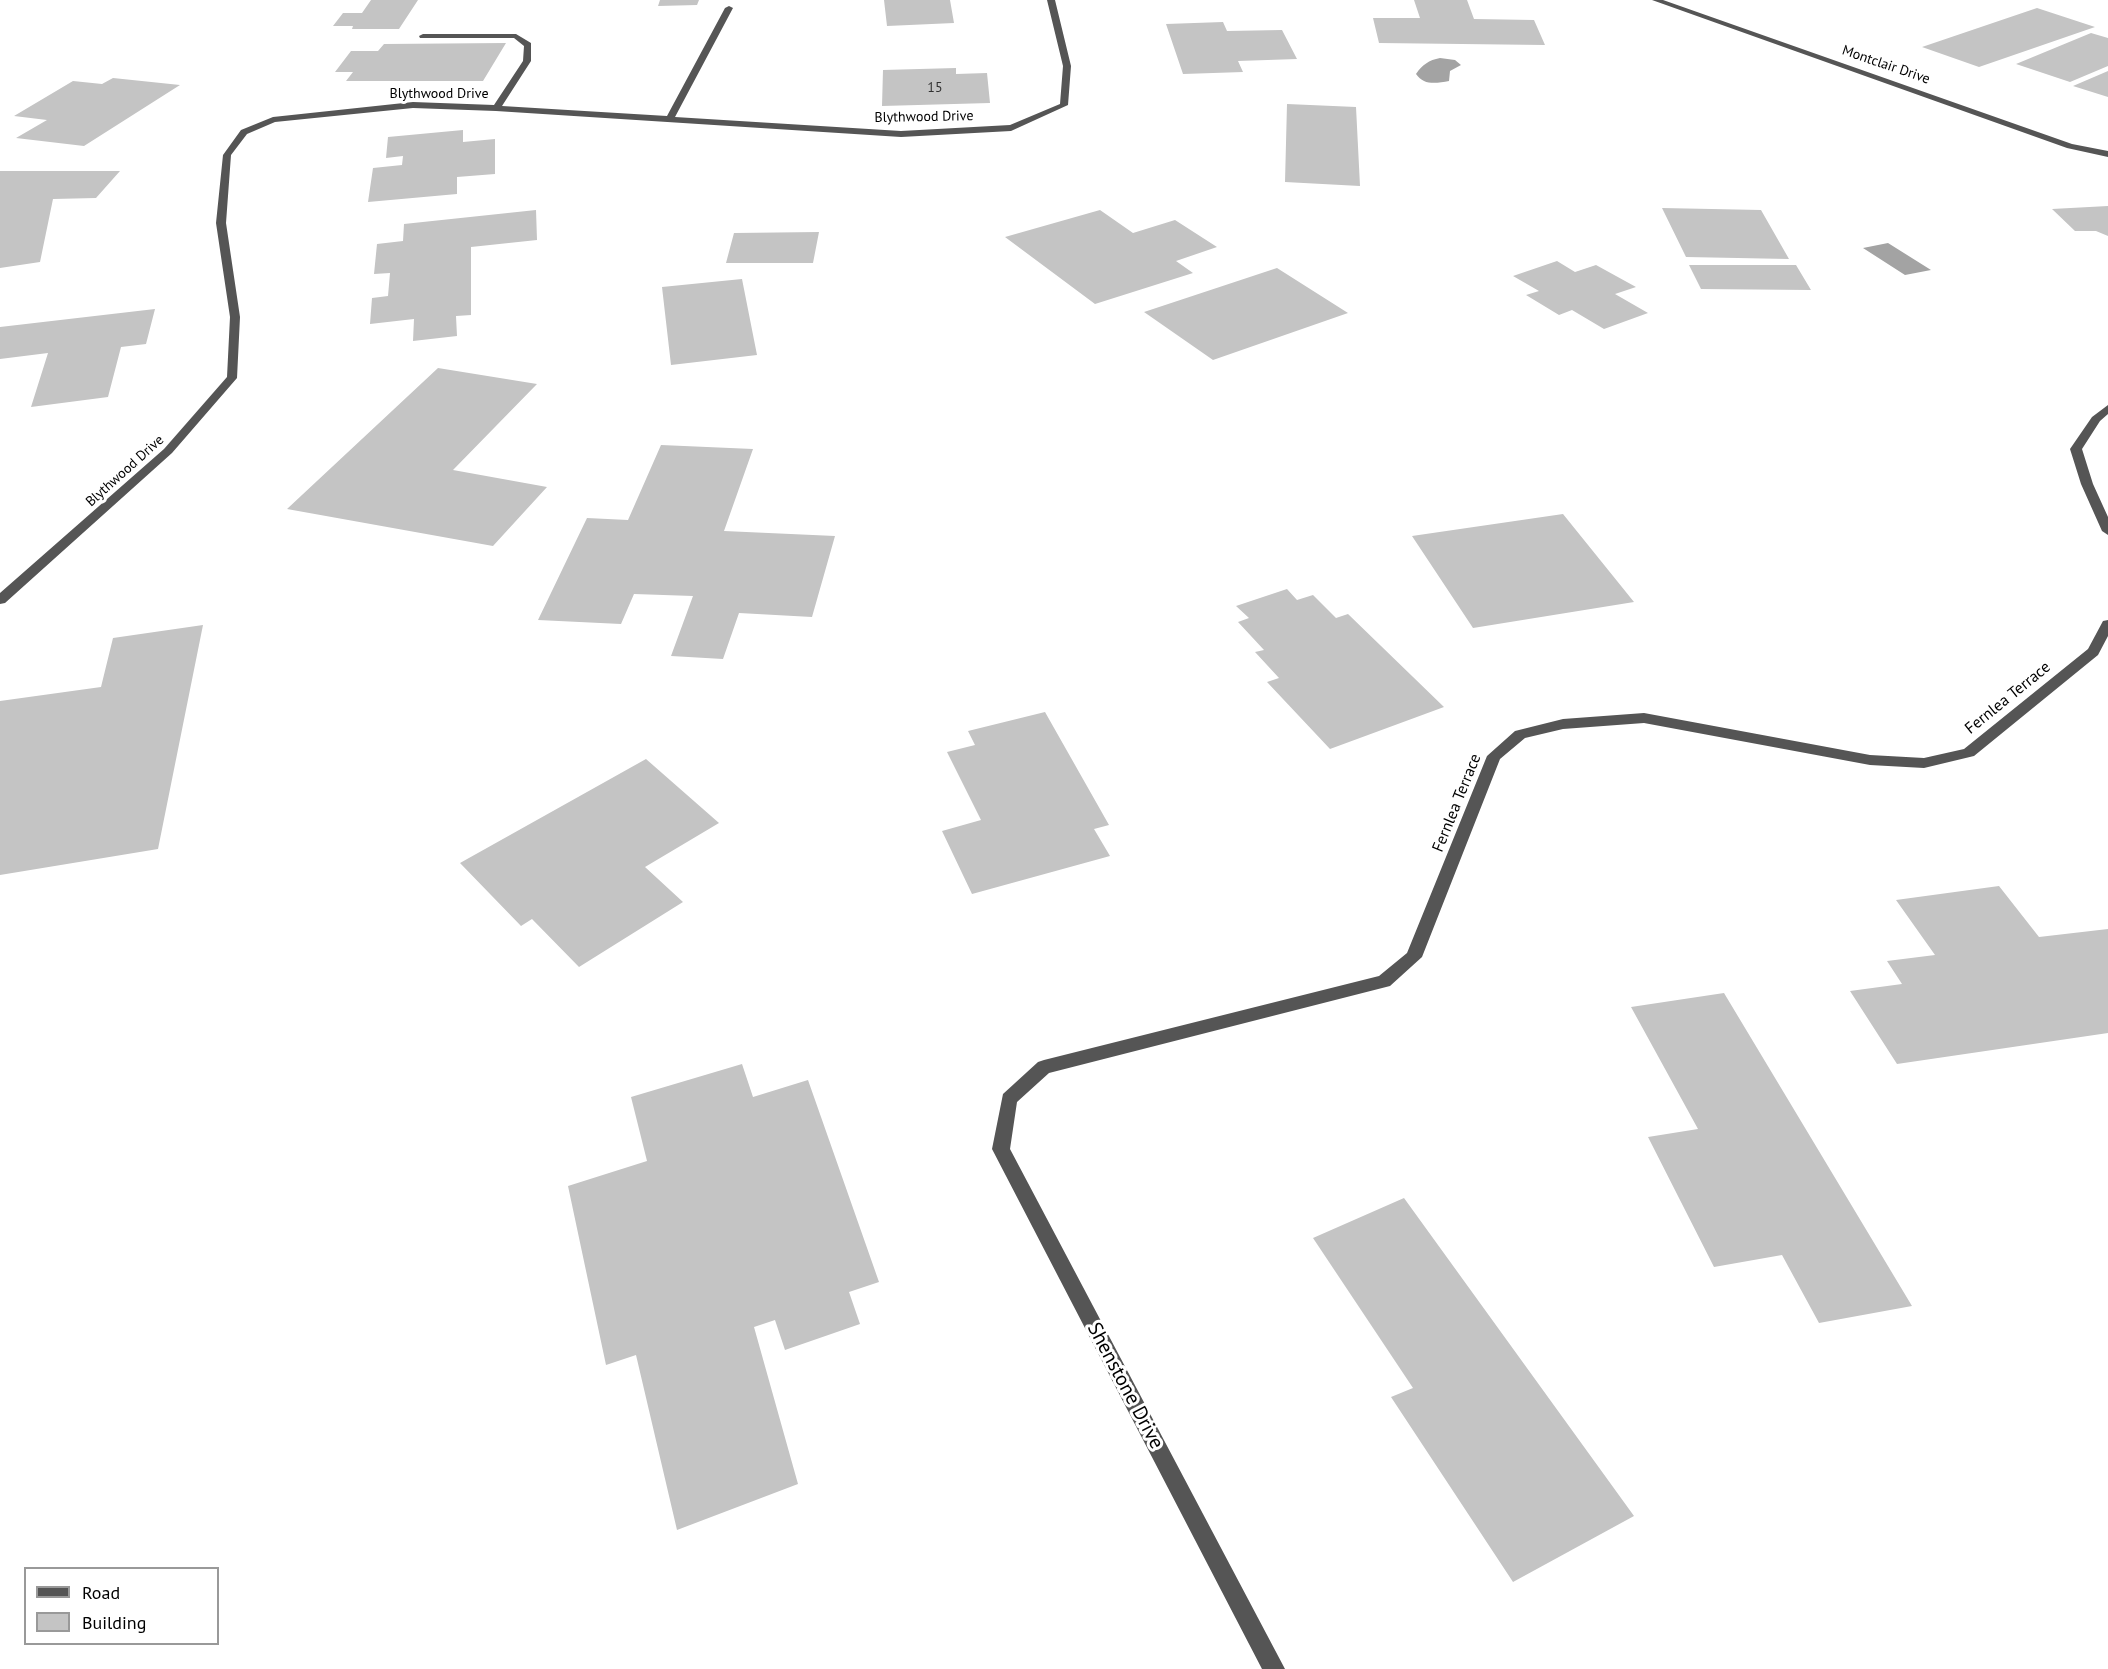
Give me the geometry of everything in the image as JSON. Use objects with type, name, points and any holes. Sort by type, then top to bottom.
[{"type":"street","name":"Blythwood Drive","points":[[0,600],[168,451],[232,378],[235,317],[221,223],[227,155],[244,132],[273,120],[320,113],[413,105],[670,118],[901,134],[1011,128],[1064,105],[1067,66],[1051,0]]},
{"type":"street","name":"Montclair Drive","points":[[1656,0],[2070,146],[2108,154]]},
{"type":"street","points":[[670,118],[729,8]]},
{"type":"street","points":[[423,36],[516,36],[528,45],[527,61],[496,108]]},
{"type":"street","points":[[2108,408],[2096,420],[2076,449],[2087,484],[2108,531]]},
{"type":"street","name":"Fernlea Terrace","points":[[1008,1099],[1044,1067],[1384,981],[1414,957],[1494,756],[1520,734],[1563,724],[1644,718],[1870,760],[1924,763],[1969,753],[2093,652],[2108,624]]},
{"type":"street","name":"Shenstone Drive","points":[[1008,1099],[1000,1149],[1274,1669]]},
{"type":"shaded area","points":[[1440,58],[1455,60],[1461,65],[1450,71],[1449,81],[1435,83],[1419,78],[1416,74],[1426,63]]},
{"type":"shaded area","points":[[1888,243],[1931,270],[1905,275],[1863,248]]},
{"type":"building","points":[[371,0],[418,0],[399,29],[352,29],[353,26],[333,26],[343,13],[362,13]]},
{"type":"building","points":[[660,0],[699,0],[697,5],[658,6]]},
{"type":"building","points":[[884,0],[950,0],[954,23],[887,26]]},
{"type":"building","points":[[1414,0],[1467,0],[1474,19],[1534,20],[1545,45],[1379,43],[1373,18],[1420,18]]},
{"type":"building","points":[[2037,8],[2095,27],[1979,67],[1922,47]]},
{"type":"building","points":[[1223,22],[1227,31],[1282,30],[1297,59],[1238,61],[1243,72],[1183,74],[1166,24]]},
{"type":"building","points":[[2091,33],[2108,38],[2108,66],[2070,82],[2016,64]]},
{"type":"building","points":[[506,43],[483,81],[346,81],[353,72],[335,72],[351,51],[378,51],[384,44]]},
{"type":"building","points":[[956,68],[956,74],[987,73],[990,103],[882,106],[883,70]]},
{"type":"building","points":[[2108,71],[2108,97],[2073,86]]},
{"type":"building","points":[[113,78],[180,85],[84,146],[16,138],[47,120],[14,116],[73,81],[102,84]]},
{"type":"building","points":[[1287,104],[1356,107],[1360,186],[1285,182]]},
{"type":"building","points":[[463,130],[463,142],[495,139],[495,174],[457,177],[457,194],[368,202],[373,168],[402,165],[403,156],[386,158],[388,137]]},
{"type":"building","points":[[0,171],[120,171],[96,198],[53,199],[40,262],[0,268]]},
{"type":"building","points":[[2108,206],[2108,236],[2096,231],[2075,231],[2052,209]]},
{"type":"building","points":[[1662,208],[1761,210],[1789,259],[1686,257]]},
{"type":"building","points":[[536,210],[537,240],[471,247],[471,315],[456,316],[457,336],[413,341],[414,319],[370,324],[372,298],[388,296],[390,273],[374,274],[377,244],[403,241],[404,224]]},
{"type":"building","points":[[1100,210],[1133,233],[1175,220],[1217,247],[1176,261],[1193,273],[1095,304],[1005,237]]},
{"type":"building","points":[[819,232],[813,263],[726,263],[734,233]]},
{"type":"building","points":[[1557,261],[1575,272],[1596,265],[1636,287],[1615,294],[1648,313],[1604,329],[1572,310],[1559,315],[1526,295],[1539,291],[1513,276]]},
{"type":"building","points":[[1689,265],[1796,265],[1811,290],[1701,289]]},
{"type":"building","points":[[1277,268],[1348,313],[1213,360],[1144,312]]},
{"type":"building","points":[[742,279],[757,355],[671,365],[662,287]]},
{"type":"building","points":[[155,309],[146,344],[121,347],[108,397],[31,407],[48,353],[0,359],[0,327]]},
{"type":"building","points":[[438,368],[537,384],[453,470],[547,487],[493,546],[287,509]]},
{"type":"building","points":[[661,445],[753,449],[724,531],[835,536],[812,617],[739,613],[723,659],[671,656],[693,596],[634,594],[621,624],[538,620],[587,518],[628,520]]},
{"type":"building","points":[[1563,514],[1634,602],[1473,628],[1412,536]]},
{"type":"building","points":[[1287,589],[1297,600],[1313,595],[1336,618],[1348,614],[1444,707],[1330,749],[1267,682],[1279,678],[1255,652],[1264,650],[1238,622],[1249,618],[1236,606]]},
{"type":"building","points":[[203,625],[158,849],[0,875],[0,701],[101,687],[113,638]]},
{"type":"building","points":[[1045,712],[1109,825],[1094,829],[1110,856],[972,894],[942,831],[981,820],[947,752],[975,745],[968,731]]},
{"type":"building","points":[[646,759],[719,823],[645,867],[683,902],[579,967],[532,919],[521,926],[460,863]]},
{"type":"building","points":[[1999,886],[2039,937],[2108,929],[2108,1033],[1897,1064],[1850,991],[1902,984],[1887,961],[1935,955],[1896,900]]},
{"type":"building","points":[[1724,993],[1912,1306],[1819,1323],[1782,1255],[1714,1267],[1648,1137],[1698,1129],[1631,1007]]},
{"type":"building","points":[[742,1064],[753,1097],[808,1080],[879,1282],[849,1292],[860,1324],[785,1350],[775,1320],[754,1327],[798,1484],[677,1530],[636,1355],[606,1365],[568,1186],[647,1161],[631,1097]]},
{"type":"building","points":[[1404,1198],[1634,1516],[1513,1582],[1391,1397],[1413,1388],[1313,1238]]}]
